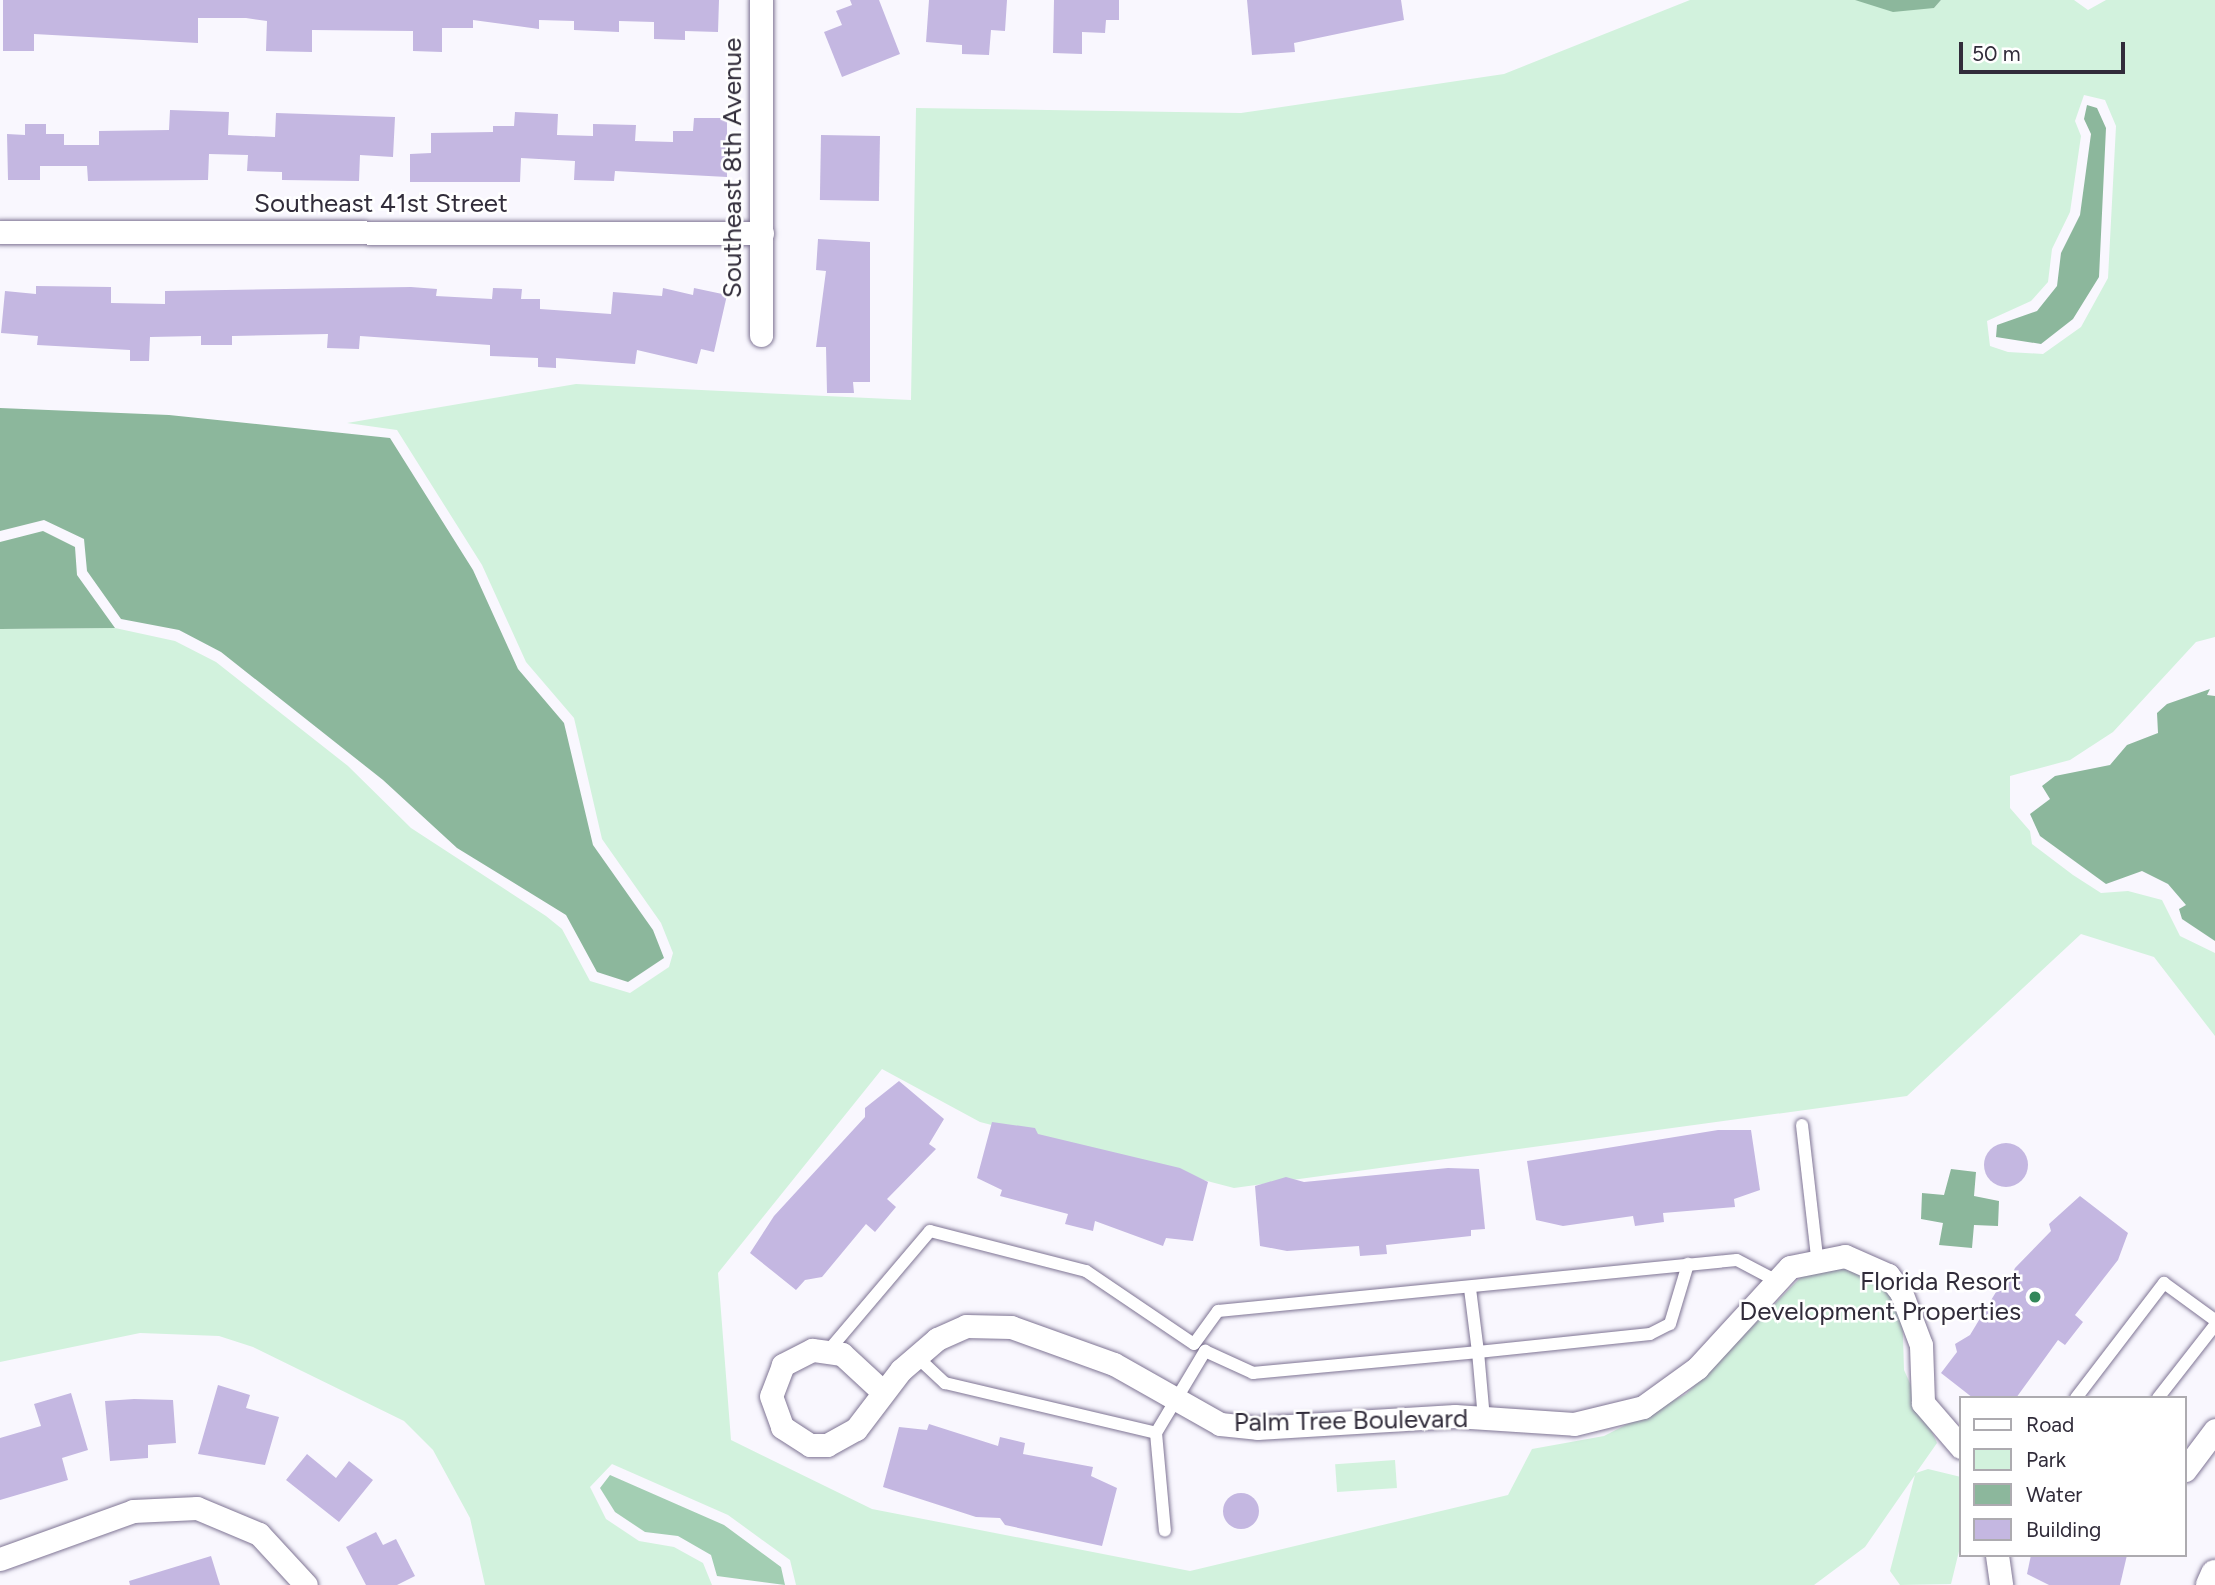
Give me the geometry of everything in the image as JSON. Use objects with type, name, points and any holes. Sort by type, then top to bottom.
[{"type":"street","name":"Southeast 8th Avenue","points":[[761,0],[761,335]]},
{"type":"street","name":"Southeast 41st Street","points":[[0,232],[762,233]]},
{"type":"street","name":"Palm Tree Boulevard","points":[[883,1392],[916,1356],[966,1326],[1011,1327],[1114,1364],[1174,1401],[1220,1423],[1256,1428],[1485,1419],[1574,1424],[1643,1407],[1697,1368],[1773,1279],[1817,1256]]},
{"type":"street","points":[[1817,1256],[1845,1256],[1888,1275],[1917,1328],[1923,1403],[1960,1446]]},
{"type":"street","points":[[829,1350],[883,1392],[843,1440],[810,1445],[794,1438],[774,1413],[774,1380],[796,1355],[829,1350]]},
{"type":"street","points":[[2187,1467],[2215,1430]]},
{"type":"street","points":[[0,1559],[133,1511],[197,1508],[259,1534],[306,1585]]},
{"type":"street","points":[[1997,1557],[2001,1585]]},
{"type":"street","points":[[2210,1585],[2215,1574]]},
{"type":"lane","points":[[1802,1125],[1817,1256]]},
{"type":"lane","points":[[829,1350],[930,1231],[1086,1271],[1199,1348],[1253,1373],[1650,1334],[1670,1324],[1688,1264]]},
{"type":"lane","points":[[1165,1531],[1156,1433],[1218,1311],[1470,1289],[1737,1260],[1773,1279]]},
{"type":"lane","points":[[2080,1396],[2164,1283],[2215,1320]]},
{"type":"lane","points":[[1470,1289],[1485,1419]]},
{"type":"lane","points":[[2160,1396],[2215,1325]]},
{"type":"lane","points":[[916,1356],[945,1383],[1156,1433]]},
{"type":"green space","points":[[1690,0],[1855,0],[1934,8],[1941,0],[2074,0],[2088,10],[2106,0],[2215,0],[2215,637],[2196,642],[2113,732],[2070,760],[2010,776],[2010,808],[2030,831],[2032,844],[2073,875],[2101,893],[2128,891],[2162,900],[2180,936],[2215,953],[2215,1036],[2154,957],[2081,934],[1907,1096],[1234,1188],[980,1122],[882,1069],[718,1273],[731,1440],[872,1509],[1190,1571],[1508,1495],[1532,1449],[1604,1436],[1686,1394],[1805,1273],[1859,1267],[1902,1302],[1904,1370],[1937,1443],[1916,1473],[1928,1469],[1960,1477],[1960,1547],[1951,1584],[1900,1585],[1890,1571],[1915,1475],[1865,1547],[1814,1585],[796,1585],[790,1560],[728,1515],[612,1464],[590,1487],[606,1519],[639,1541],[674,1547],[703,1563],[712,1585],[485,1585],[470,1518],[433,1450],[404,1421],[253,1347],[219,1336],[140,1333],[0,1362],[0,629],[115,628],[175,641],[216,662],[348,766],[411,828],[562,929],[590,981],[630,993],[669,967],[673,953],[661,923],[602,839],[574,718],[526,662],[482,565],[397,430],[347,423],[576,384],[911,400],[916,108],[1241,113],[1504,74]],"holes":[[[2084,95],[2105,100],[2116,126],[2108,278],[2081,327],[2043,354],[2008,352],[1990,346],[1987,321],[2031,301],[2048,282],[2052,249],[2070,212],[2081,136],[2075,121]]]},
{"type":"green space","points":[[1395,1460],[1397,1488],[1337,1492],[1335,1464]]},
{"type":"shaded area","points":[[610,1475],[724,1525],[781,1567],[785,1585],[717,1576],[711,1555],[678,1536],[645,1532],[615,1512],[600,1488]]},
{"type":"water","points":[[1855,0],[1941,0],[1934,8],[1893,12]]},
{"type":"water","points":[[2087,105],[2097,108],[2106,128],[2099,277],[2073,319],[2041,344],[1996,337],[1997,325],[2037,311],[2057,286],[2061,253],[2080,215],[2091,134],[2084,119]]},
{"type":"water","points":[[0,408],[169,415],[390,438],[473,570],[518,669],[564,723],[593,845],[653,930],[664,958],[628,982],[597,972],[566,915],[457,848],[383,780],[221,652],[179,630],[121,619],[87,571],[84,539],[44,520],[0,531]]},
{"type":"water","points":[[43,531],[75,547],[77,575],[115,628],[0,629],[0,542]]},
{"type":"water","points":[[2210,689],[2207,695],[2215,696],[2215,941],[2182,919],[2179,909],[2186,905],[2168,884],[2142,871],[2106,884],[2040,836],[2030,814],[2050,799],[2042,786],[2055,776],[2110,765],[2127,745],[2158,733],[2157,713],[2167,704]]},
{"type":"water","points":[[1951,1169],[1976,1172],[1974,1196],[1999,1201],[1998,1226],[1974,1225],[1972,1248],[1939,1245],[1943,1223],[1921,1219],[1922,1193],[1944,1195]]},
{"type":"building","points":[[3,0],[719,0],[718,32],[685,31],[685,40],[654,39],[654,22],[619,21],[619,32],[574,30],[574,21],[539,20],[539,29],[473,20],[473,28],[442,28],[442,52],[413,51],[413,31],[312,30],[312,52],[266,51],[267,21],[246,18],[198,18],[198,43],[34,34],[34,51],[3,51]]},
{"type":"building","points":[[850,0],[879,0],[900,54],[842,77],[824,32],[842,25],[836,11],[852,5]]},
{"type":"building","points":[[929,0],[1007,0],[1005,31],[991,30],[989,55],[962,54],[962,45],[926,42]]},
{"type":"building","points":[[1054,0],[1119,0],[1119,20],[1106,20],[1105,33],[1082,32],[1082,54],[1053,53]]},
{"type":"building","points":[[1247,0],[1401,0],[1404,20],[1294,43],[1295,52],[1252,55]]},
{"type":"building","points":[[170,110],[229,112],[228,135],[275,137],[276,113],[395,117],[393,157],[360,155],[359,181],[282,180],[282,172],[247,171],[248,155],[209,154],[208,180],[88,181],[87,166],[40,166],[40,180],[8,180],[7,134],[25,135],[25,124],[46,124],[46,134],[64,134],[64,145],[99,145],[99,131],[169,130]]},
{"type":"building","points":[[515,112],[558,114],[557,135],[593,136],[593,124],[636,125],[635,141],[673,142],[673,131],[693,131],[694,118],[727,118],[727,177],[615,171],[614,181],[574,180],[575,161],[521,158],[520,182],[410,182],[410,154],[431,153],[431,133],[493,132],[493,126],[514,126]]},
{"type":"building","points":[[821,135],[880,136],[879,201],[820,200]]},
{"type":"building","points":[[818,239],[870,242],[870,382],[853,382],[854,393],[827,393],[826,347],[816,347],[826,271],[816,270]]},
{"type":"building","points":[[36,286],[111,287],[111,303],[165,304],[165,291],[411,287],[437,289],[436,296],[492,299],[493,288],[522,289],[521,299],[540,299],[540,309],[611,314],[613,292],[662,296],[663,288],[693,295],[694,288],[727,295],[714,352],[701,349],[697,364],[637,350],[635,364],[556,358],[556,368],[538,367],[538,358],[490,356],[490,345],[360,336],[359,349],[327,348],[328,334],[232,336],[232,345],[201,345],[201,336],[150,337],[149,361],[130,361],[130,350],[37,345],[38,336],[1,333],[5,291],[36,294]]},
{"type":"building","points":[[899,1081],[944,1119],[929,1144],[936,1149],[887,1199],[896,1207],[875,1232],[866,1224],[822,1277],[805,1280],[796,1290],[750,1253],[774,1216],[865,1117],[865,1108]]},
{"type":"building","points":[[992,1122],[1035,1128],[1038,1134],[1180,1168],[1208,1182],[1193,1241],[1166,1238],[1163,1246],[1095,1221],[1093,1231],[1065,1224],[1068,1214],[1000,1196],[1002,1190],[977,1178]]},
{"type":"building","points":[[1718,1130],[1751,1130],[1760,1190],[1734,1199],[1735,1207],[1663,1213],[1664,1222],[1635,1226],[1633,1216],[1563,1226],[1536,1220],[1527,1161]]},
{"type":"building","points":[[2006,1143],[2015,1144],[2022,1149],[2027,1156],[2027,1174],[2022,1181],[2015,1186],[2006,1187],[1997,1186],[1990,1181],[1985,1174],[1984,1165],[1985,1156],[1990,1149],[1997,1144]]},
{"type":"building","points":[[1448,1168],[1479,1169],[1485,1229],[1471,1230],[1471,1236],[1386,1245],[1387,1254],[1360,1256],[1359,1246],[1287,1251],[1260,1246],[1255,1186],[1286,1177],[1304,1182]]},
{"type":"building","name":"Florida Resort Development Properties","points":[[2080,1196],[2128,1233],[2118,1260],[2075,1315],[2083,1322],[2065,1345],[2058,1340],[2017,1396],[1970,1396],[1941,1373],[1957,1352],[1955,1344],[1970,1335],[1996,1292],[2005,1290],[2015,1268],[2051,1231],[2049,1224]]},
{"type":"building","points":[[218,1385],[250,1395],[246,1408],[279,1417],[265,1465],[198,1454]]},
{"type":"building","points":[[71,1393],[88,1450],[62,1458],[68,1480],[0,1500],[0,1438],[41,1426],[34,1404]]},
{"type":"building","points":[[173,1400],[176,1443],[148,1445],[148,1458],[110,1461],[105,1401]]},
{"type":"building","points":[[929,1424],[998,1446],[1000,1437],[1025,1443],[1023,1454],[1093,1467],[1091,1476],[1117,1488],[1102,1546],[1005,1525],[1000,1518],[976,1517],[883,1487],[899,1427],[927,1430]]},
{"type":"building","points":[[307,1454],[336,1478],[349,1461],[373,1480],[339,1522],[286,1480]]},
{"type":"building","points":[[1241,1493],[1253,1499],[1259,1511],[1253,1523],[1241,1529],[1229,1523],[1223,1511],[1229,1499]]},
{"type":"building","points":[[376,1532],[383,1545],[396,1539],[415,1576],[397,1585],[366,1585],[346,1547]]},
{"type":"building","points":[[211,1556],[220,1585],[130,1585],[129,1581]]},
{"type":"building","points":[[2031,1557],[2127,1557],[2120,1585],[2049,1585],[2027,1574]]},
{"type":"place","name":"Florida Resort Development Properties","points":[[2035,1297]]}]
